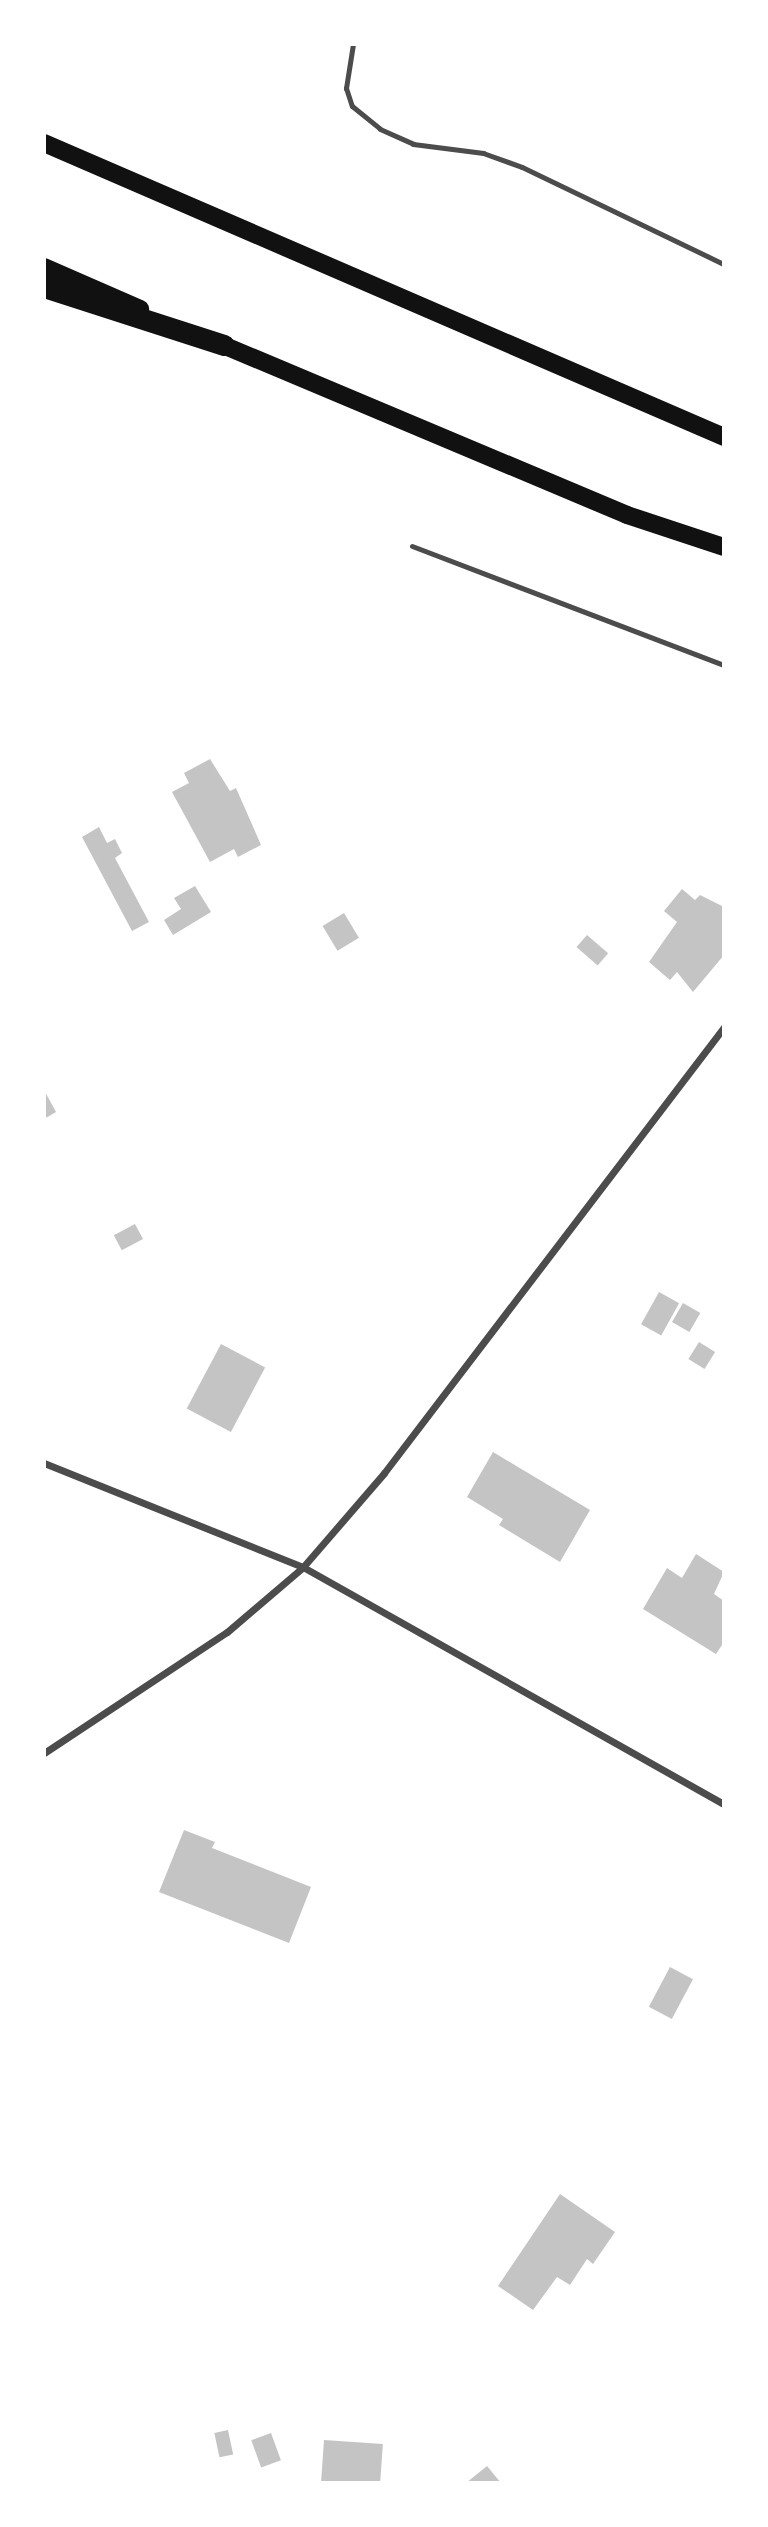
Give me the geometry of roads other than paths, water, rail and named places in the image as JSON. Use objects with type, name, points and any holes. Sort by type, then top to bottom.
[{"type":"highway","points":[[44,287],[224,345]]},
{"type":"main road","points":[[44,143],[724,437]]},
{"type":"main road","points":[[44,267],[627,515],[724,547]]},
{"type":"street","points":[[44,1753],[227,1632],[303,1567],[384,1473],[724,1027]]},
{"type":"street","points":[[44,1463],[303,1567],[724,1804]]},
{"type":"lane","points":[[353,44],[346,88],[352,106],[380,129],[413,144],[483,153],[522,167],[724,264]]},
{"type":"lane","points":[[412,546],[724,665]]}]
